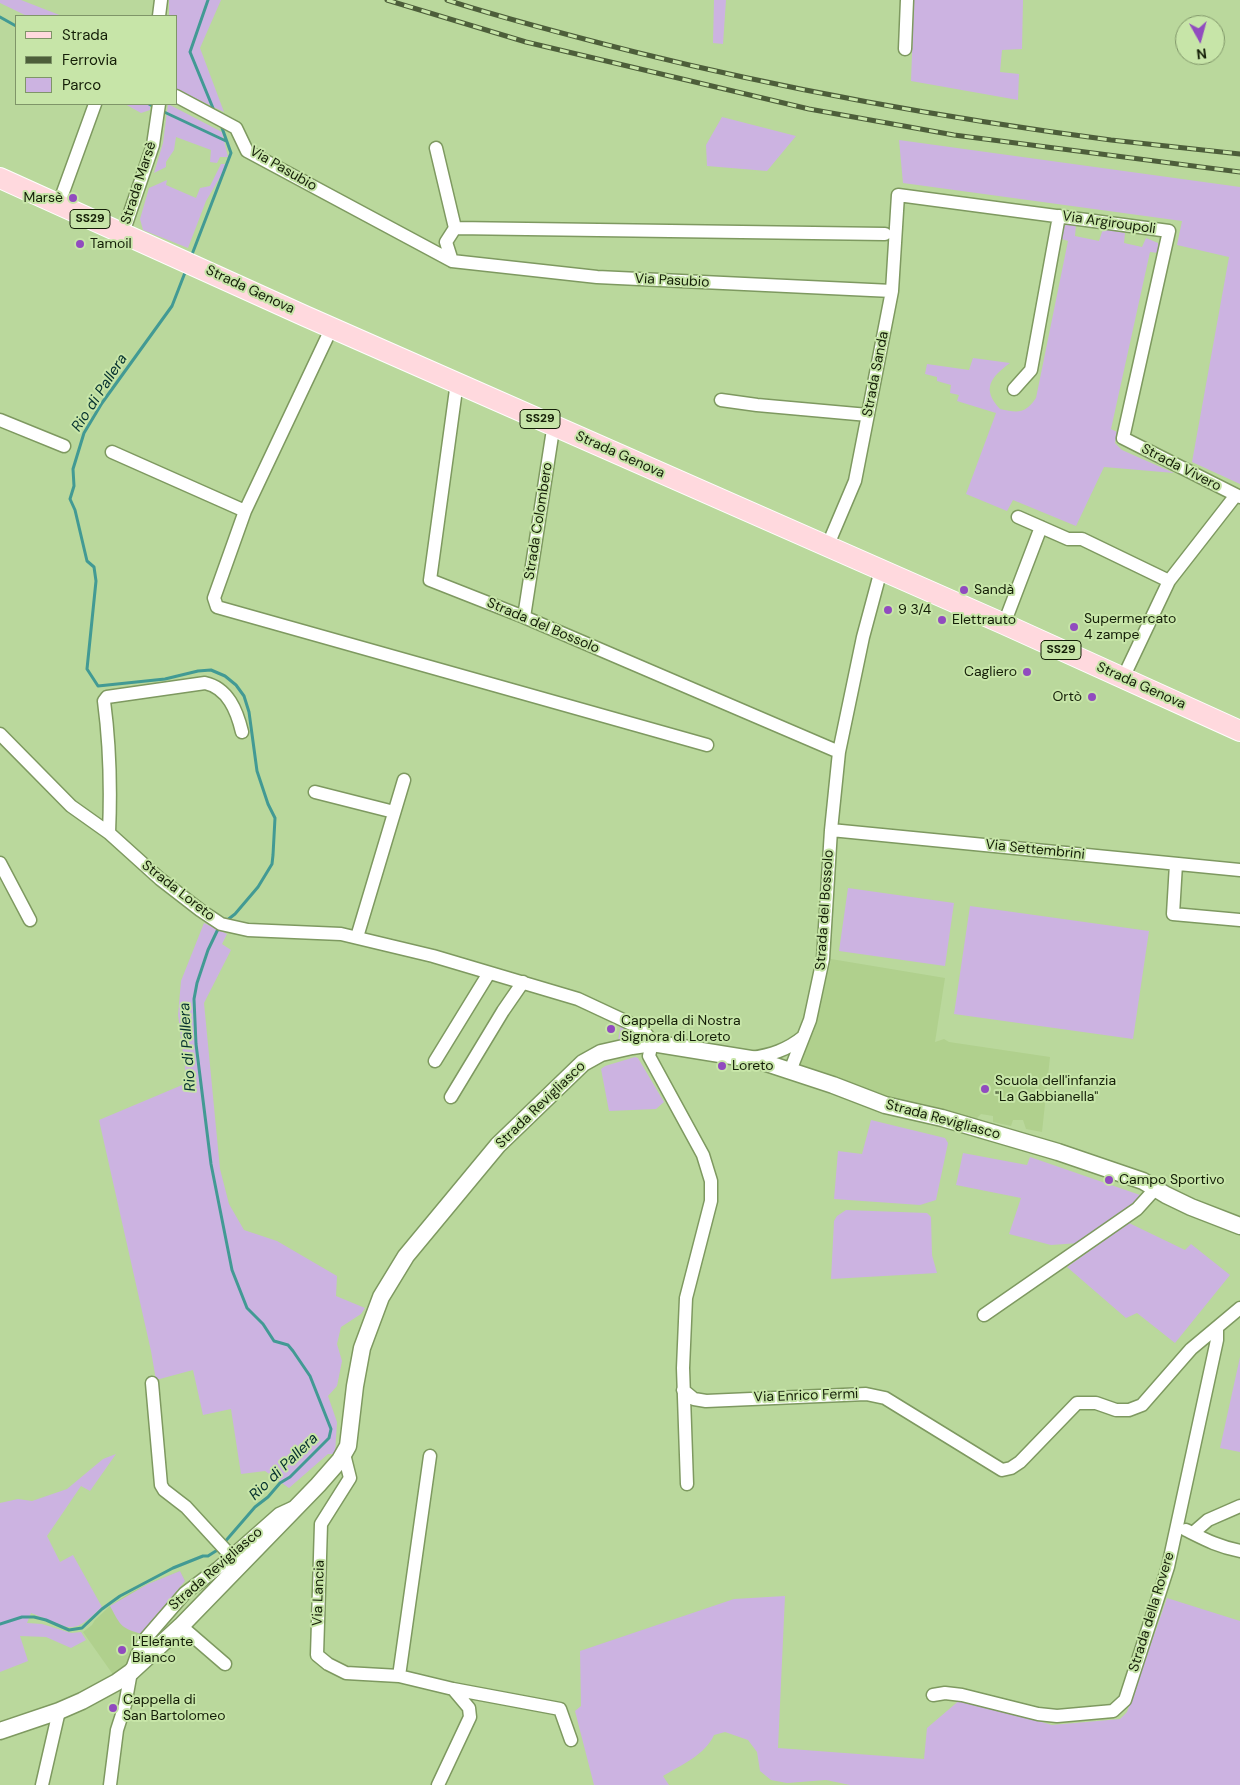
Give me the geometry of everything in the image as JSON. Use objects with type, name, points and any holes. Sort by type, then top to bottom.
[{"type":"main road","name":"Strada Genova","points":[[0,178],[58,206],[123,233],[1004,624],[1240,731]]},
{"type":"street","points":[[159,15],[161,0]]},
{"type":"street","points":[[905,49],[907,0]]},
{"type":"street","name":"Via Pasubio","points":[[178,97],[236,128],[247,152],[452,261],[597,277],[892,291]]},
{"type":"street","points":[[58,206],[95,105]]},
{"type":"street","name":"Strada Marsè","points":[[123,233],[153,145],[159,105]]},
{"type":"street","points":[[436,148],[455,228],[446,242],[452,261]]},
{"type":"street","name":"Via Argiroupoli","points":[[898,195],[1169,231],[1123,438]]},
{"type":"street","name":"Strada Sanda","points":[[827,547],[855,481],[892,291],[898,195]]},
{"type":"street","points":[[1014,389],[1031,370],[1059,216]]},
{"type":"street","points":[[455,228],[885,234]]},
{"type":"street","points":[[332,327],[245,511],[214,598],[217,607],[707,745]]},
{"type":"street","name":"Strada del Bossolo","points":[[457,382],[430,580],[524,617],[839,752]]},
{"type":"street","points":[[721,400],[868,416]]},
{"type":"street","points":[[0,420],[64,446]]},
{"type":"street","name":"Strada Colombero","points":[[524,617],[552,436],[556,426]]},
{"type":"street","name":"Strada Vivero","points":[[1123,438],[1238,496]]},
{"type":"street","points":[[112,452],[245,511]]},
{"type":"street","points":[[1123,678],[1169,581],[1238,496]]},
{"type":"street","points":[[1018,517],[1068,539],[1082,539],[1169,581]]},
{"type":"street","points":[[1004,624],[1041,527]]},
{"type":"street","name":"Strada del Bossolo","points":[[790,1071],[813,1009],[823,959],[831,830],[839,752],[863,637],[881,570]]},
{"type":"street","points":[[109,833],[110,754],[104,701],[107,697],[205,683],[214,685],[223,691],[232,705],[242,732]]},
{"type":"street","name":"Strada Loreto","points":[[0,734],[71,806],[109,833],[160,879],[200,910],[221,923],[248,930],[341,934],[433,956],[578,999],[638,1027],[647,1035],[652,1043]]},
{"type":"street","points":[[0,748],[22,756]]},
{"type":"street","points":[[357,937],[404,780]]},
{"type":"street","points":[[315,792],[394,812]]},
{"type":"street","name":"Via Settembrini","points":[[831,830],[1240,870]]},
{"type":"street","points":[[0,863],[30,920]]},
{"type":"street","points":[[1176,864],[1173,914],[1240,920]]},
{"type":"street","points":[[435,1061],[489,973]]},
{"type":"street","points":[[451,1097],[503,1011],[523,982]]},
{"type":"street","points":[[746,1058],[776,1053],[792,1046],[803,1037]]},
{"type":"street","points":[[652,1043],[649,1056],[703,1155],[711,1181],[711,1201],[686,1298],[683,1339],[683,1390],[687,1484]]},
{"type":"street","name":"Strada Revigliasco","points":[[0,1731],[82,1701],[131,1672],[182,1626],[318,1486],[344,1454],[348,1446],[355,1386],[362,1348],[381,1297],[406,1256],[498,1145],[583,1063],[601,1053],[652,1043],[746,1058],[790,1071],[885,1105],[942,1118],[1058,1152],[1143,1181],[1191,1207],[1240,1226]]},
{"type":"street","points":[[984,1315],[1136,1210],[1156,1188]]},
{"type":"street","points":[[1218,1328],[1240,1308]]},
{"type":"street","name":"Via Enrico Fermi","points":[[683,1390],[694,1399],[706,1401],[875,1395],[885,1398],[1002,1470],[1011,1468],[1020,1462],[1077,1403],[1096,1403],[1116,1410],[1129,1410],[1142,1405],[1191,1349],[1218,1328]]},
{"type":"street","name":"Strada della Rovere","points":[[932,1695],[946,1693],[962,1695],[1038,1714],[1057,1716],[1113,1710],[1124,1700],[1168,1567],[1218,1328]]},
{"type":"street","points":[[152,1383],[161,1485],[164,1490],[186,1507],[224,1549]]},
{"type":"street","name":"Via Lancia","points":[[344,1454],[350,1478],[322,1524],[317,1655],[328,1664],[346,1673],[399,1676],[453,1689],[560,1709],[571,1740]]},
{"type":"street","points":[[399,1676],[430,1456]]},
{"type":"street","name":"Strada Revigliasco","points":[[131,1672],[137,1654],[146,1638],[184,1593],[218,1568],[224,1549],[279,1514],[299,1505]]},
{"type":"street","points":[[1240,1506],[1208,1520],[1189,1532],[1201,1539],[1240,1551]]},
{"type":"street","points":[[182,1626],[225,1664]]},
{"type":"street","points":[[110,1785],[116,1730],[125,1705],[131,1672]]},
{"type":"street","points":[[438,1785],[470,1717],[469,1708],[453,1689]]},
{"type":"street","points":[[42,1785],[59,1711]]},
{"type":"shaded area","points":[[831,959],[945,978],[935,1042],[944,1039],[949,1042],[1050,1057],[1042,1132],[1026,1129],[1023,1120],[1013,1120],[1011,1126],[993,1122],[993,1116],[981,1114],[976,1119],[921,1108],[798,1070],[820,1007]]},
{"type":"shaded area","points":[[180,1571],[185,1581],[150,1623],[142,1638],[138,1636],[126,1667],[114,1676],[83,1632],[110,1606],[130,1593]]},
{"type":"green space","points":[[0,0],[21,0],[59,15],[25,15],[0,3]]},
{"type":"green space","points":[[169,0],[221,0],[200,48],[224,112],[178,90],[178,15],[169,15]]},
{"type":"green space","points":[[714,0],[726,0],[723,44],[713,43]]},
{"type":"green space","points":[[914,0],[1023,0],[1022,49],[1002,50],[1000,72],[1019,74],[1018,100],[911,81]]},
{"type":"green space","points":[[127,105],[150,105],[150,110],[141,113]]},
{"type":"green space","points":[[168,105],[170,105],[222,132],[228,157],[220,157],[217,163],[210,162],[211,150],[176,137],[174,150],[166,162],[166,167],[154,173],[163,143]]},
{"type":"green space","points":[[722,117],[796,136],[767,171],[707,166],[706,145]]},
{"type":"green space","points":[[899,140],[1240,187],[1240,484],[1192,462],[1229,257],[1177,245],[1182,221],[903,183]]},
{"type":"green space","points":[[221,164],[225,164],[223,172],[206,201],[188,248],[143,230],[140,219],[149,188],[167,180],[166,185],[196,198],[200,188],[210,186]]},
{"type":"green space","points":[[1070,224],[1076,225],[1075,236],[1099,241],[1103,229],[1125,233],[1124,243],[1142,247],[1146,238],[1158,243],[1158,253],[1150,252],[1111,429],[1117,432],[1115,443],[1122,450],[1174,473],[1104,467],[1076,526],[1013,500],[1007,511],[966,494],[996,413],[957,401],[959,395],[950,393],[951,385],[937,381],[937,377],[925,374],[927,364],[969,370],[973,358],[1010,363],[993,378],[990,389],[994,402],[1000,409],[1012,411],[1025,410],[1032,403],[1036,398],[1068,241],[1059,238],[1062,228]]},
{"type":"green space","points":[[848,888],[954,903],[945,966],[839,951]]},
{"type":"green space","points":[[970,906],[1149,931],[1133,1039],[954,1014]]},
{"type":"green space","points":[[204,923],[227,934],[222,944],[231,950],[204,1003],[220,1169],[229,1204],[244,1230],[277,1241],[337,1276],[336,1296],[365,1308],[361,1314],[341,1327],[337,1344],[342,1361],[337,1386],[328,1396],[337,1422],[335,1454],[328,1454],[289,1488],[265,1471],[241,1474],[231,1409],[203,1415],[193,1370],[156,1380],[99,1120],[187,1083],[178,1015],[181,981]]},
{"type":"green space","points":[[621,1025],[635,1034],[635,1036],[618,1040]]},
{"type":"green space","points":[[635,1057],[638,1058],[664,1102],[656,1109],[609,1111],[601,1069]]},
{"type":"green space","points":[[871,1120],[945,1138],[948,1143],[936,1200],[920,1205],[834,1199],[838,1151],[862,1154]]},
{"type":"green space","points":[[963,1153],[1027,1165],[1030,1157],[1140,1195],[1140,1199],[1079,1243],[1051,1245],[1009,1234],[1021,1198],[956,1185]]},
{"type":"green space","points":[[846,1210],[927,1213],[931,1217],[932,1255],[937,1273],[831,1279],[834,1221],[837,1216]]},
{"type":"green space","points":[[1129,1223],[1185,1250],[1191,1244],[1230,1275],[1175,1343],[1137,1313],[1126,1318],[1067,1267]]},
{"type":"green space","points":[[1240,1357],[1240,1452],[1220,1448]]},
{"type":"green space","points":[[116,1454],[90,1491],[81,1486],[47,1536],[60,1562],[73,1555],[102,1607],[87,1620],[74,1627],[61,1625],[31,1613],[27,1623],[42,1624],[71,1633],[81,1632],[86,1640],[71,1648],[46,1637],[20,1636],[28,1661],[0,1672],[0,1503],[18,1499],[32,1501],[67,1489],[103,1459]]},
{"type":"green space","points":[[180,1571],[185,1581],[150,1623],[144,1635],[122,1626],[110,1606],[148,1584]]},
{"type":"green space","points":[[785,1596],[778,1748],[924,1759],[927,1728],[961,1699],[1052,1725],[1120,1719],[1127,1712],[1167,1598],[1240,1621],[1240,1785],[850,1785],[826,1780],[787,1783],[771,1780],[760,1771],[757,1752],[748,1740],[725,1732],[714,1735],[699,1754],[663,1776],[669,1785],[594,1785],[575,1711],[581,1706],[580,1651],[734,1599]]},
{"type":"waterway","name":"Rio di Pallera","points":[[208,0],[190,52],[215,113]]},
{"type":"waterway","name":"Rio di Pallera","points":[[0,17],[15,25]]},
{"type":"waterway","name":"Rio di Pallera","points":[[151,105],[156,108]]},
{"type":"waterway","name":"Rio di Pallera","points":[[162,111],[226,141]]},
{"type":"waterway","name":"Rio di Pallera","points":[[191,257],[231,153],[221,125]]},
{"type":"waterway","name":"Rio di Pallera","points":[[186,270],[172,306],[102,403],[84,433],[73,469],[74,486],[70,499],[75,510],[87,561],[94,567],[96,581],[87,669],[98,686],[165,679],[198,671],[211,670],[225,676],[236,685],[244,696],[249,712],[257,771],[268,804],[275,818],[273,855],[272,864],[258,887],[235,914],[226,921]]},
{"type":"waterway","name":"Rio di Pallera","points":[[219,927],[208,950],[197,983],[194,999],[196,1044],[211,1164],[232,1270],[247,1308],[263,1324],[274,1341],[288,1345],[310,1376],[331,1429],[329,1438],[290,1477],[280,1483],[268,1497],[255,1507],[223,1544]]},
{"type":"waterway","name":"Rio di Pallera","points":[[0,1624],[22,1617],[34,1617],[69,1630],[82,1628],[102,1609],[120,1596],[173,1568],[203,1556],[208,1556],[219,1549]]},
{"type":"railway","points":[[387,0],[526,42],[809,109],[954,135],[1240,172]]},
{"type":"railway","points":[[447,0],[517,21],[635,52],[753,79],[872,103],[1051,132],[1240,154]]},
{"type":"place","name":"Marsè","points":[[73,198]]},
{"type":"place","name":"Tamoil","points":[[80,244]]},
{"type":"place","name":"Sandà","points":[[964,590]]},
{"type":"place","name":"9 3/4","points":[[888,610]]},
{"type":"place","name":"Elettrauto","points":[[942,620]]},
{"type":"place","name":"Supermercato 4 zampe","points":[[1074,627]]},
{"type":"place","name":"Cagliero","points":[[1027,672]]},
{"type":"place","name":"Ortò","points":[[1092,697]]},
{"type":"place","name":"Cappella di Nostra Signora di Loreto","points":[[611,1029]]},
{"type":"place","name":"Loreto","points":[[722,1066]]},
{"type":"place","name":"Scuola dell'infanzia \"La Gabbianella\"","points":[[985,1089]]},
{"type":"place","name":"Campo Sportivo","points":[[1109,1180]]},
{"type":"place","name":"L'Elefante Bianco","points":[[122,1650]]},
{"type":"place","name":"Cappella di San Bartolomeo","points":[[113,1708]]}]
